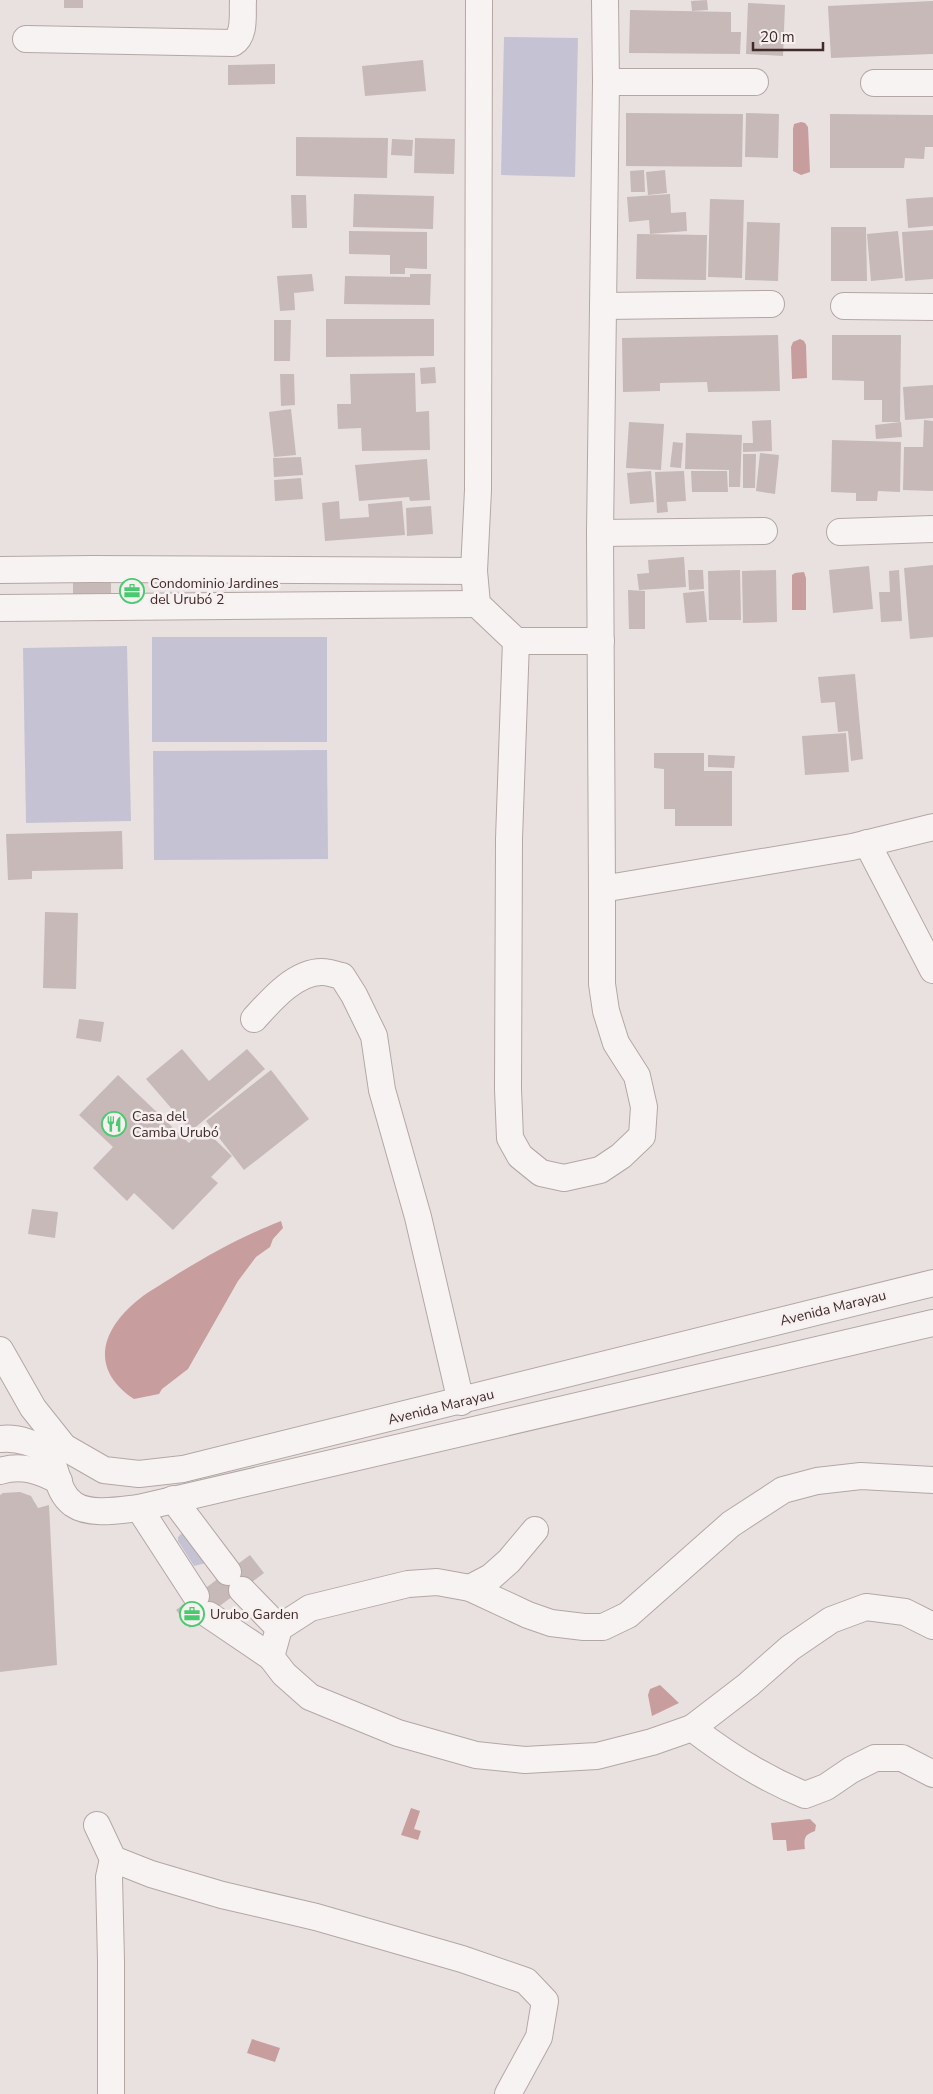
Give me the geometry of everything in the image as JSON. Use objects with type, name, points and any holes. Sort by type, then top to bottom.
[{"type":"street","points":[[26,39],[234,43],[239,39],[242,32],[243,0]]},
{"type":"street","points":[[479,0],[478,481],[474,571],[478,604],[516,641],[601,640]]},
{"type":"street","points":[[516,641],[509,839],[508,1089],[510,1138],[520,1156],[541,1173],[564,1178],[600,1170],[621,1156],[642,1136],[644,1107],[637,1076],[616,1043],[606,1011],[602,984],[600,533],[606,0]]},
{"type":"street","points":[[606,82],[755,82]]},
{"type":"street","points":[[874,83],[933,83]]},
{"type":"street","points":[[603,306],[771,304]]},
{"type":"street","points":[[844,306],[933,307]]},
{"type":"street","points":[[840,532],[933,529]]},
{"type":"street","points":[[600,533],[764,531]]},
{"type":"street","points":[[0,570],[474,571]]},
{"type":"street","points":[[0,608],[478,604]]},
{"type":"street","points":[[602,889],[867,843],[933,827]]},
{"type":"street","points":[[867,843],[933,970]]},
{"type":"street","points":[[254,1019],[266,1005],[299,978],[322,972],[342,976],[354,994],[374,1036],[382,1090],[418,1216],[461,1402]]},
{"type":"street","name":"Avenida Marayau","points":[[0,1350],[33,1408],[64,1447],[104,1470],[139,1474],[183,1470],[933,1283]]},
{"type":"street","points":[[0,1439],[19,1439],[43,1448],[52,1460],[63,1492],[74,1504],[97,1511],[139,1508],[933,1323]]},
{"type":"street","points":[[0,1471],[25,1467],[44,1473],[59,1481]]},
{"type":"street","points":[[271,1656],[279,1628],[310,1608],[408,1584],[437,1582],[470,1588],[528,1615],[551,1622],[584,1628],[603,1627],[628,1615],[731,1524],[783,1490],[816,1481],[862,1476],[933,1480]]},
{"type":"street","points":[[173,1499],[235,1581],[279,1628]]},
{"type":"street","points":[[139,1508],[203,1605],[271,1656],[284,1674],[310,1697],[398,1733],[476,1755],[525,1760],[597,1756],[652,1742],[692,1728],[748,1685],[790,1648],[831,1620],[866,1607],[905,1612],[933,1626]]},
{"type":"street","points":[[470,1588],[491,1577],[509,1561],[535,1530]]},
{"type":"street","points":[[692,1728],[747,1766],[781,1785],[805,1795],[826,1788],[850,1770],[875,1758],[902,1758],[933,1774]]},
{"type":"street","points":[[96,1825],[113,1859],[109,1877],[111,2094]]},
{"type":"street","points":[[113,1859],[151,1874],[195,1887],[316,1918],[462,1959],[526,1981],[545,2001],[539,2037],[508,2094]]},
{"type":"shaded area","points":[[504,37],[578,38],[575,177],[501,175]]},
{"type":"shaded area","points":[[805,123],[808,127],[810,172],[801,175],[793,171],[793,129],[794,124]]},
{"type":"shaded area","points":[[800,339],[806,345],[807,378],[792,379],[791,347],[793,342]]},
{"type":"shaded area","points":[[804,572],[806,578],[806,610],[792,610],[792,575]]},
{"type":"shaded area","points":[[152,637],[327,637],[327,742],[152,742]]},
{"type":"shaded area","points":[[127,646],[131,821],[26,823],[23,648]]},
{"type":"shaded area","points":[[327,750],[328,859],[154,860],[153,751]]},
{"type":"shaded area","points":[[281,1221],[283,1228],[273,1239],[270,1247],[256,1257],[238,1281],[188,1369],[162,1389],[159,1394],[134,1399],[120,1387],[110,1375],[105,1350],[115,1324],[125,1312],[138,1300],[192,1265],[241,1239]]},
{"type":"shaded area","points":[[183,1532],[206,1563],[194,1566],[178,1541],[178,1537]]},
{"type":"shaded area","points":[[660,1685],[679,1703],[652,1716],[648,1695],[650,1689]]},
{"type":"shaded area","points":[[411,1808],[420,1811],[414,1829],[421,1831],[418,1840],[401,1835]]},
{"type":"shaded area","points":[[810,1819],[816,1825],[815,1831],[806,1837],[805,1849],[787,1851],[786,1840],[773,1840],[771,1823]]},
{"type":"shaded area","points":[[252,2039],[280,2048],[275,2062],[247,2053]]},
{"type":"building","points":[[64,0],[83,0],[83,8],[64,8]]},
{"type":"building","points":[[707,0],[708,10],[692,11],[691,1]]},
{"type":"building","points":[[933,1],[933,54],[831,58],[828,6]]},
{"type":"building","points":[[748,3],[785,5],[783,56],[746,54]]},
{"type":"building","points":[[630,10],[731,12],[731,32],[741,32],[740,54],[629,53]]},
{"type":"building","points":[[423,60],[426,91],[365,96],[362,66]]},
{"type":"building","points":[[275,64],[275,84],[228,85],[228,65]]},
{"type":"building","points":[[626,113],[743,114],[742,167],[626,166]]},
{"type":"building","points":[[746,113],[779,114],[778,158],[745,157]]},
{"type":"building","points":[[830,114],[933,115],[933,147],[925,147],[924,159],[905,158],[904,168],[830,168]]},
{"type":"building","points":[[296,137],[388,138],[387,178],[296,176]]},
{"type":"building","points":[[415,138],[455,139],[454,174],[414,173]]},
{"type":"building","points":[[392,139],[413,140],[412,156],[391,155]]},
{"type":"building","points":[[644,170],[645,192],[631,192],[630,171]]},
{"type":"building","points":[[665,170],[667,193],[648,195],[646,172]]},
{"type":"building","points":[[354,194],[434,196],[433,229],[353,227]]},
{"type":"building","points":[[670,194],[671,213],[686,212],[687,231],[650,234],[649,220],[629,222],[627,197]]},
{"type":"building","points":[[291,195],[306,195],[307,228],[292,228]]},
{"type":"building","points":[[933,197],[933,226],[908,228],[906,199]]},
{"type":"building","points":[[710,199],[744,200],[742,278],[708,277]]},
{"type":"building","points":[[747,222],[780,223],[778,281],[745,280]]},
{"type":"building","points":[[831,227],[866,227],[867,281],[831,281]]},
{"type":"building","points":[[933,230],[933,279],[905,281],[902,232]]},
{"type":"building","points":[[349,231],[427,232],[427,269],[405,268],[405,274],[390,274],[390,255],[349,254]]},
{"type":"building","points":[[898,231],[903,278],[871,281],[867,234]]},
{"type":"building","points":[[637,234],[707,235],[706,280],[636,279]]},
{"type":"building","points":[[312,274],[314,291],[294,293],[295,310],[280,311],[277,276]]},
{"type":"building","points":[[410,274],[431,274],[430,305],[344,304],[345,276],[410,277]]},
{"type":"building","points":[[326,319],[434,319],[434,356],[326,357]]},
{"type":"building","points":[[274,320],[291,320],[290,361],[274,361]]},
{"type":"building","points":[[778,335],[780,391],[708,392],[707,382],[660,383],[660,391],[623,392],[622,338]]},
{"type":"building","points":[[832,335],[901,335],[900,422],[882,422],[882,400],[864,400],[864,381],[832,380]]},
{"type":"building","points":[[435,367],[436,383],[421,384],[420,368]]},
{"type":"building","points":[[415,373],[416,412],[429,411],[430,450],[362,451],[361,428],[338,429],[337,404],[351,404],[350,374]]},
{"type":"building","points":[[280,374],[294,374],[295,405],[281,406]]},
{"type":"building","points":[[933,385],[933,418],[905,420],[903,387]]},
{"type":"building","points":[[291,409],[296,455],[274,457],[269,412]]},
{"type":"building","points":[[771,420],[772,451],[743,452],[743,443],[753,443],[752,421]]},
{"type":"building","points":[[924,420],[933,421],[933,491],[903,490],[904,447],[923,447]]},
{"type":"building","points":[[629,422],[664,424],[661,470],[626,468]]},
{"type":"building","points":[[901,422],[902,437],[876,439],[875,425]]},
{"type":"building","points":[[686,433],[742,435],[740,487],[729,487],[729,470],[685,469]]},
{"type":"building","points":[[832,440],[901,442],[900,492],[878,491],[877,501],[856,501],[856,493],[831,492]]},
{"type":"building","points":[[673,442],[683,443],[681,468],[670,467]]},
{"type":"building","points":[[760,453],[779,455],[775,494],[756,491]]},
{"type":"building","points":[[743,454],[756,454],[755,488],[743,488]]},
{"type":"building","points":[[301,457],[303,475],[274,477],[273,458]]},
{"type":"building","points":[[427,459],[430,500],[410,501],[409,497],[359,501],[355,465]]},
{"type":"building","points":[[651,471],[654,502],[630,504],[627,473]]},
{"type":"building","points":[[684,471],[686,501],[667,502],[668,512],[657,513],[655,472]]},
{"type":"building","points":[[691,471],[727,471],[728,492],[692,492]]},
{"type":"building","points":[[301,478],[303,499],[275,501],[274,480]]},
{"type":"building","points":[[339,501],[340,519],[369,517],[368,504],[402,501],[405,535],[325,541],[322,503]]},
{"type":"building","points":[[431,506],[433,534],[407,536],[406,508]]},
{"type":"building","points":[[684,557],[686,587],[639,590],[637,574],[649,573],[648,560]]},
{"type":"building","points":[[933,565],[933,637],[910,639],[904,568]]},
{"type":"building","points":[[869,566],[873,609],[833,613],[829,570]]},
{"type":"building","points":[[688,570],[703,570],[704,589],[689,590]]},
{"type":"building","points":[[740,570],[741,620],[709,620],[708,571]]},
{"type":"building","points":[[776,570],[777,622],[743,623],[742,571]]},
{"type":"building","points":[[899,570],[902,621],[881,622],[879,592],[890,592],[889,571]]},
{"type":"building","points":[[73,582],[111,582],[111,598],[73,598]]},
{"type":"building","points":[[628,590],[645,591],[645,629],[629,629]]},
{"type":"building","points":[[704,591],[707,622],[686,623],[683,593]]},
{"type":"building","points":[[855,674],[863,759],[851,761],[848,731],[838,732],[835,702],[821,703],[818,677]]},
{"type":"building","points":[[846,733],[849,772],[805,775],[802,736]]},
{"type":"building","points":[[654,753],[704,753],[704,771],[732,771],[732,826],[675,826],[675,809],[664,809],[664,769],[654,768]]},
{"type":"building","points":[[708,755],[735,756],[734,768],[708,767]]},
{"type":"building","points":[[122,831],[123,869],[32,871],[32,879],[8,880],[6,834]]},
{"type":"building","points":[[45,912],[78,913],[76,989],[43,988]]},
{"type":"building","points":[[79,1019],[104,1022],[101,1042],[76,1038]]},
{"type":"building","points":[[182,1049],[209,1081],[247,1049],[265,1069],[191,1131],[146,1079]]},
{"type":"building","points":[[271,1070],[309,1119],[244,1170],[206,1121]]},
{"type":"building","points":[[118,1075],[189,1143],[203,1128],[232,1156],[211,1177],[218,1183],[173,1230],[134,1193],[127,1201],[93,1168],[113,1147],[79,1115]]},
{"type":"building","points":[[32,1209],[58,1212],[55,1238],[28,1234]]},
{"type":"building","points":[[20,1492],[31,1496],[38,1508],[49,1505],[57,1665],[0,1672],[0,1495],[3,1493]]},
{"type":"building","points":[[250,1555],[264,1573],[190,1628],[176,1610]]},
{"type":"place","name":"Condominio Jardines del Urubó 2","points":[[132,591]]},
{"type":"place","name":"Casa del Camba Urubó","points":[[114,1124]]},
{"type":"place","name":"Urubo Garden","points":[[192,1614]]}]
